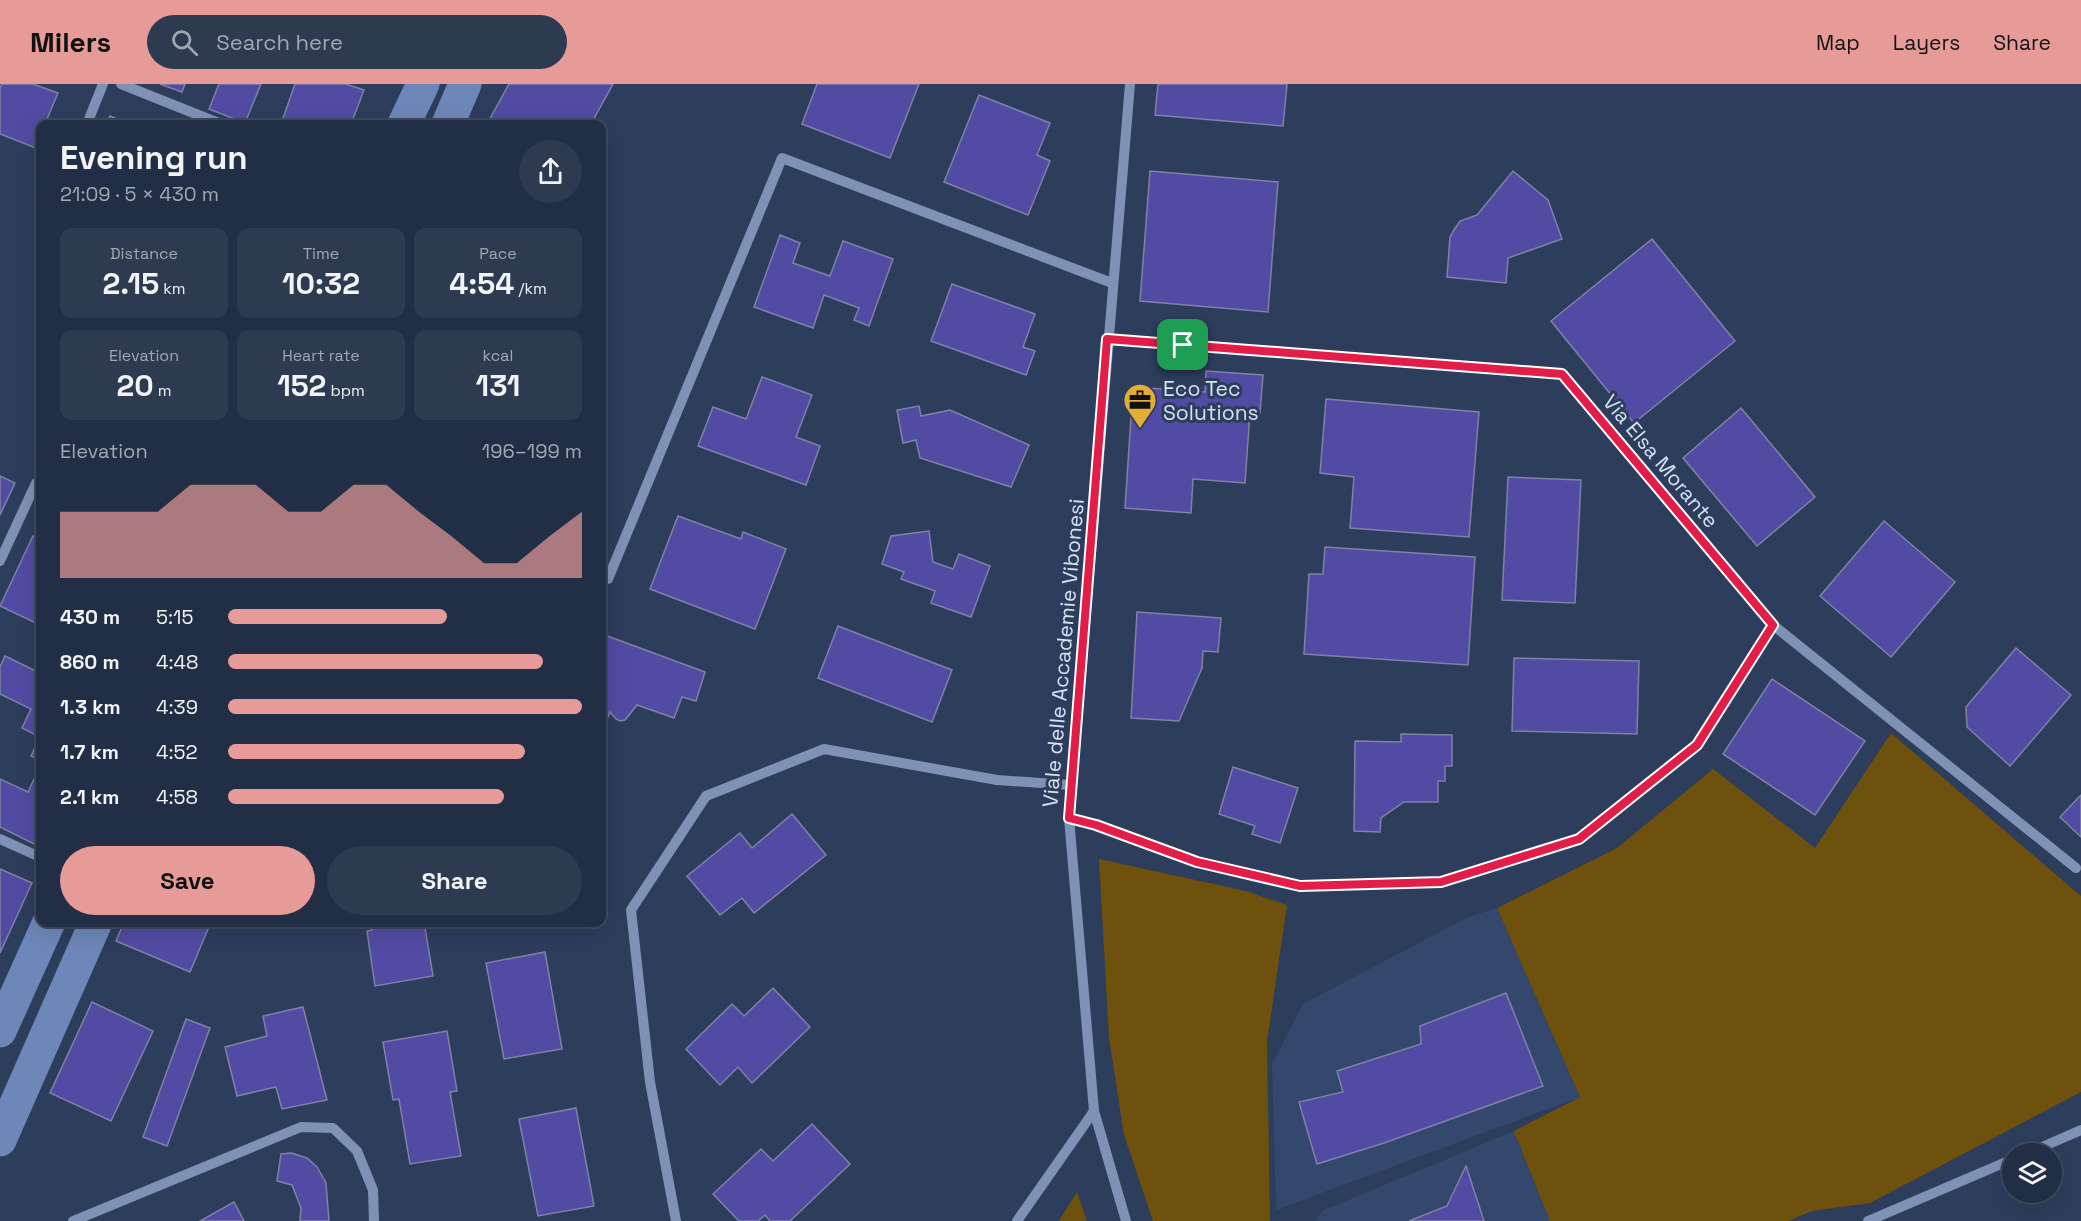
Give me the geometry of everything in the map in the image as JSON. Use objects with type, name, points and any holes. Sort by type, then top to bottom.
[{"type":"main road","points":[[406,120],[423,84]]},
{"type":"main road","points":[[449,120],[465,84]]},
{"type":"main road","points":[[0,1031],[47,927]]},
{"type":"main road","points":[[0,1140],[94,927]]},
{"type":"street","points":[[88,120],[102,84]]},
{"type":"street","points":[[122,84],[211,120]]},
{"type":"street","name":"Viale delle Accademie Vibonesi","points":[[1125,1221],[1094,1111],[1069,818],[1107,339],[1130,84]]},
{"type":"street","points":[[608,579],[782,158],[1112,283]]},
{"type":"street","name":"Via Elsa Morante","points":[[1107,339],[1562,374],[1773,625],[2076,868]]},
{"type":"street","points":[[0,561],[36,483]]},
{"type":"street","points":[[1069,818],[1096,825],[1197,862],[1300,886],[1441,882],[1579,839],[1697,745],[1773,625]]},
{"type":"street","points":[[676,1221],[650,1082],[631,909],[706,796],[824,749],[997,780],[1071,785]]},
{"type":"street","points":[[0,839],[36,855]]},
{"type":"street","points":[[1017,1221],[1094,1111]]},
{"type":"street","points":[[73,1221],[301,1127],[333,1128],[357,1151],[373,1190],[374,1221]]},
{"type":"street","points":[[2051,1143],[2081,1130]]},
{"type":"street","points":[[1868,1221],[2002,1164]]},
{"type":"shaded area","points":[[1891,733],[2081,896],[2081,1092],[1870,1203],[1812,1211],[1788,1221],[1550,1221],[1514,1131],[1580,1097],[1497,908],[1617,848],[1713,769],[1815,848]]},
{"type":"shaded area","points":[[1099,859],[1246,891],[1287,905],[1267,1042],[1270,1221],[1153,1221],[1124,1135],[1109,1038]]},
{"type":"shaded area","points":[[1497,908],[1580,1097],[1276,1210],[1272,1064],[1303,1004],[1468,917]]},
{"type":"shaded area","points":[[1514,1131],[1550,1221],[1314,1221],[1324,1210]]},
{"type":"shaded area","points":[[1077,1192],[1087,1221],[1059,1221]]},
{"type":"building","points":[[2,84],[33,84],[58,93],[47,120],[36,120],[36,148],[0,134],[0,88]]},
{"type":"building","points":[[160,84],[185,84],[182,92]]},
{"type":"building","points":[[219,84],[261,84],[246,120],[237,120],[209,109]]},
{"type":"building","points":[[295,84],[346,84],[364,90],[353,120],[282,120]]},
{"type":"building","points":[[509,84],[613,84],[593,120],[489,120]]},
{"type":"building","points":[[817,84],[919,84],[890,158],[802,124]]},
{"type":"building","points":[[1158,84],[1287,84],[1283,126],[1155,115]]},
{"type":"building","points":[[979,95],[1050,123],[1037,155],[1050,161],[1028,215],[944,182]]},
{"type":"building","points":[[110,116],[120,120],[108,120]]},
{"type":"building","points":[[1150,171],[1278,182],[1268,312],[1140,301]]},
{"type":"building","points":[[1513,171],[1548,200],[1562,239],[1508,258],[1506,283],[1447,277],[1450,237],[1454,230],[1460,221],[1477,215]]},
{"type":"building","points":[[780,235],[800,243],[793,263],[830,276],[843,241],[893,259],[869,326],[854,320],[859,308],[824,295],[813,328],[754,307]]},
{"type":"building","points":[[1652,239],[1735,341],[1634,423],[1551,321]]},
{"type":"building","points":[[952,284],[1035,314],[1023,347],[1035,351],[1026,375],[931,341]]},
{"type":"building","points":[[1206,371],[1263,375],[1260,413],[1250,412],[1245,483],[1193,479],[1191,513],[1125,508],[1133,387],[1205,392]]},
{"type":"building","points":[[762,377],[812,395],[796,437],[820,446],[806,485],[698,446],[713,407],[746,419]]},
{"type":"building","points":[[1326,399],[1479,412],[1469,537],[1350,528],[1354,477],[1320,473]]},
{"type":"building","points":[[919,406],[921,416],[950,410],[1029,445],[1011,487],[920,458],[916,440],[903,443],[897,410]]},
{"type":"building","points":[[1741,408],[1815,497],[1757,546],[1683,458]]},
{"type":"building","points":[[0,476],[15,483],[0,515]]},
{"type":"building","points":[[1508,477],[1581,480],[1575,603],[1502,600]]},
{"type":"building","points":[[678,516],[741,539],[743,532],[786,549],[755,629],[650,589]]},
{"type":"building","points":[[1884,521],[1955,582],[1891,657],[1820,596]]},
{"type":"building","points":[[929,531],[933,562],[953,569],[959,554],[990,566],[971,617],[931,603],[935,591],[901,579],[904,572],[882,564],[891,536]]},
{"type":"building","points":[[33,536],[36,537],[36,623],[0,606]]},
{"type":"building","points":[[1325,547],[1475,557],[1468,665],[1304,654],[1309,574],[1323,574]]},
{"type":"building","points":[[1137,612],[1221,618],[1218,652],[1203,651],[1202,668],[1179,721],[1131,718]]},
{"type":"building","points":[[838,626],[952,670],[932,722],[818,678]]},
{"type":"building","points":[[606,635],[705,672],[696,701],[682,697],[674,718],[637,705],[625,720],[616,719],[610,712],[606,722]]},
{"type":"building","points":[[2016,648],[2071,695],[2010,766],[1967,727],[1966,707]]},
{"type":"building","points":[[5,656],[36,671],[36,735],[22,728],[31,709],[0,694],[0,667]]},
{"type":"building","points":[[1514,658],[1639,661],[1637,734],[1512,731]]},
{"type":"building","points":[[1772,679],[1865,741],[1815,815],[1723,754]]},
{"type":"building","points":[[1401,734],[1452,735],[1452,766],[1445,766],[1445,781],[1438,781],[1438,802],[1404,802],[1381,818],[1380,832],[1354,831],[1355,741],[1401,742]]},
{"type":"building","points":[[36,745],[36,759],[31,756]]},
{"type":"building","points":[[1233,767],[1298,788],[1280,843],[1252,834],[1255,826],[1219,814]]},
{"type":"building","points":[[36,775],[36,845],[0,827],[0,779],[28,792]]},
{"type":"building","points":[[2081,795],[2081,837],[2060,817]]},
{"type":"building","points":[[792,814],[826,855],[754,913],[742,898],[720,915],[687,876],[740,833],[752,848]]},
{"type":"building","points":[[0,869],[32,883],[0,953]]},
{"type":"building","points":[[122,927],[209,927],[190,972],[116,941]]},
{"type":"building","points":[[372,927],[425,927],[433,976],[375,986],[367,931],[372,930]]},
{"type":"building","points":[[545,952],[562,1049],[504,1059],[486,963]]},
{"type":"building","points":[[773,988],[810,1027],[752,1083],[738,1067],[720,1085],[686,1049],[732,1004],[744,1016]]},
{"type":"building","points":[[1506,993],[1543,1086],[1384,1143],[1317,1164],[1299,1102],[1343,1092],[1337,1071],[1421,1044],[1420,1026]]},
{"type":"building","points":[[92,1002],[153,1031],[111,1121],[50,1093]]},
{"type":"building","points":[[303,1007],[327,1100],[282,1109],[276,1087],[237,1096],[225,1047],[267,1036],[263,1016]]},
{"type":"building","points":[[186,1019],[210,1028],[167,1146],[143,1137]]},
{"type":"building","points":[[447,1031],[457,1091],[450,1092],[461,1156],[410,1164],[399,1099],[393,1100],[383,1042]]},
{"type":"building","points":[[576,1108],[594,1206],[538,1216],[519,1119]]},
{"type":"building","points":[[812,1124],[850,1164],[790,1221],[770,1221],[765,1215],[758,1221],[739,1221],[713,1194],[761,1149],[773,1161]]},
{"type":"building","points":[[291,1153],[307,1158],[317,1167],[326,1183],[329,1221],[300,1221],[301,1208],[292,1185],[277,1181],[281,1154]]},
{"type":"building","points":[[1466,1166],[1484,1221],[1409,1221],[1447,1206]]},
{"type":"building","points":[[234,1202],[244,1221],[200,1221]]},
{"type":"place","name":"Eco Tec Solutions","points":[[1140,429]]},
{"type":"route","points":[[1107,339],[1183,345],[1562,374],[1773,625],[1697,745],[1579,839],[1441,882],[1300,886],[1197,862],[1096,825],[1069,818],[1107,339]]}]
